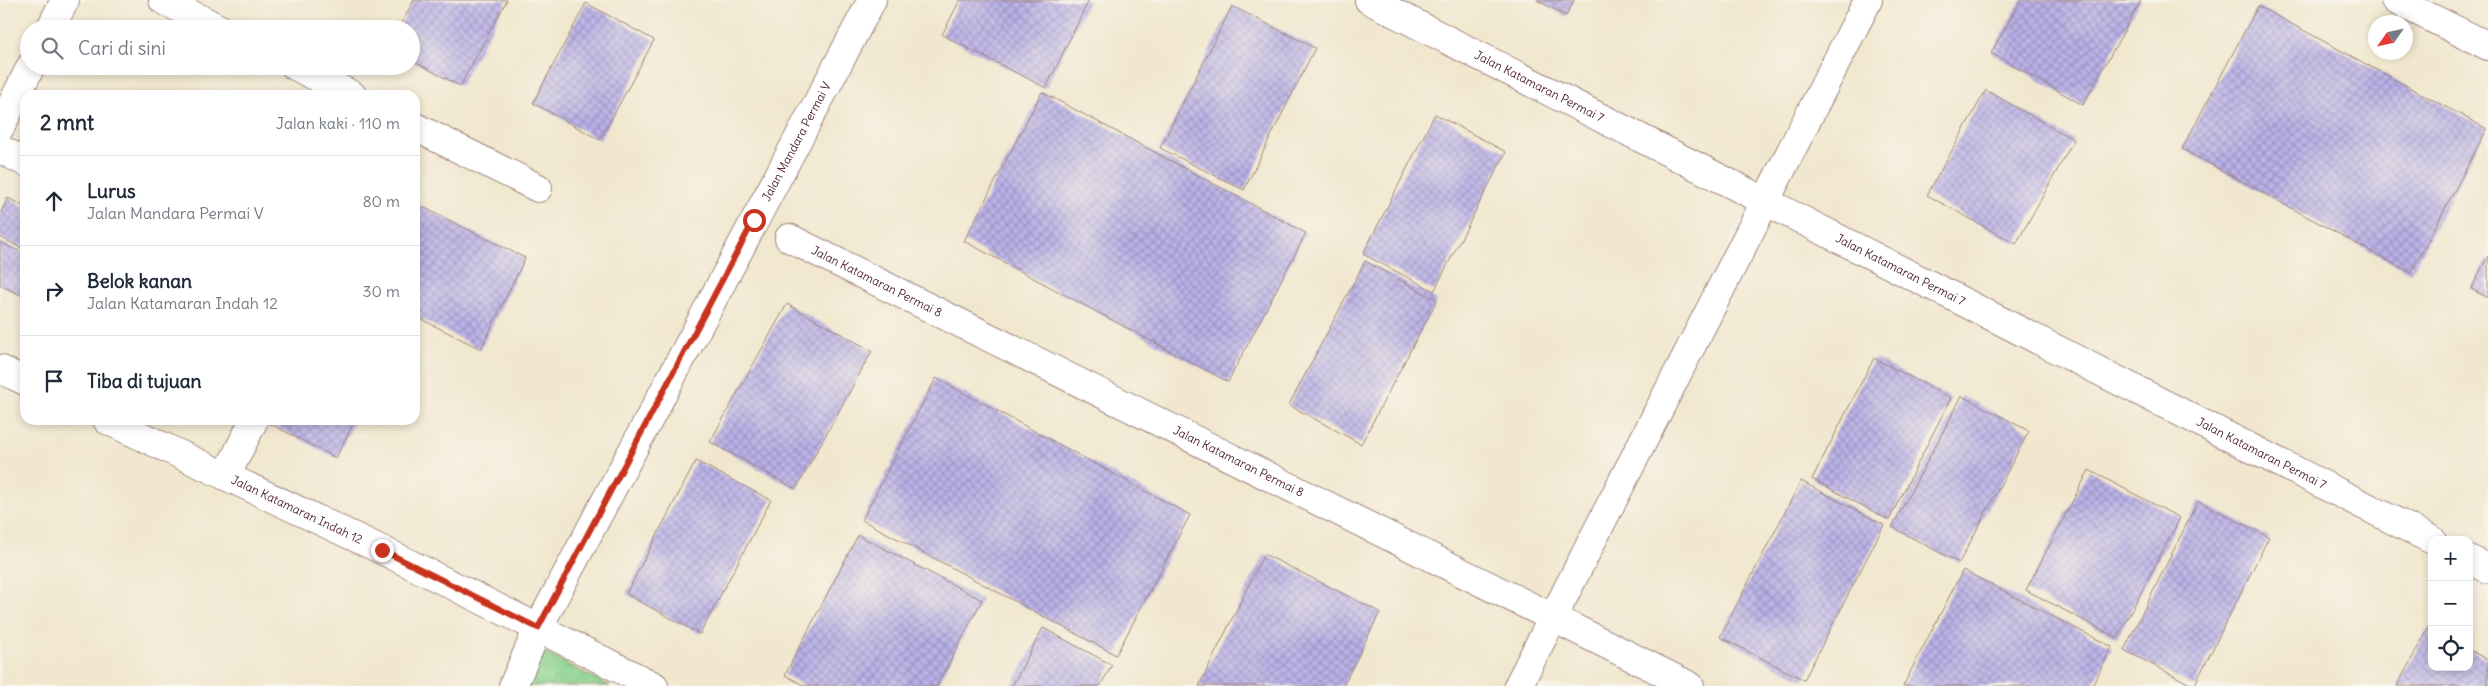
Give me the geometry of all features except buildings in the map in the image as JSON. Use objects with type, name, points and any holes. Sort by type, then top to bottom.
[{"type":"street","points":[[55,20],[65,0]]},
{"type":"street","name":"Jalan Mandara Permai V","points":[[513,686],[538,628],[872,0]]},
{"type":"street","name":"Jalan Katamaran Permai 7","points":[[1369,0],[2428,538]]},
{"type":"street","points":[[1518,686],[1868,0]]},
{"type":"street","points":[[2395,0],[2488,46]]},
{"type":"street","points":[[169,1],[204,20]]},
{"type":"street","points":[[0,128],[26,75]]},
{"type":"street","points":[[313,75],[342,90]]},
{"type":"street","points":[[420,129],[538,188]]},
{"type":"street","points":[[0,148],[20,159]]},
{"type":"street","name":"Jalan Katamaran Permai 8","points":[[789,238],[1690,686]]},
{"type":"street","points":[[0,369],[20,379]]},
{"type":"street","name":"Jalan Katamaran Indah 12","points":[[118,425],[382,550],[654,686]]},
{"type":"street","points":[[226,476],[252,425]]},
{"type":"street","points":[[2473,561],[2488,568]]},
{"type":"green space","points":[[533,647],[610,686],[513,686]]},
{"type":"route","points":[[382,550],[538,628],[754,220]]}]
